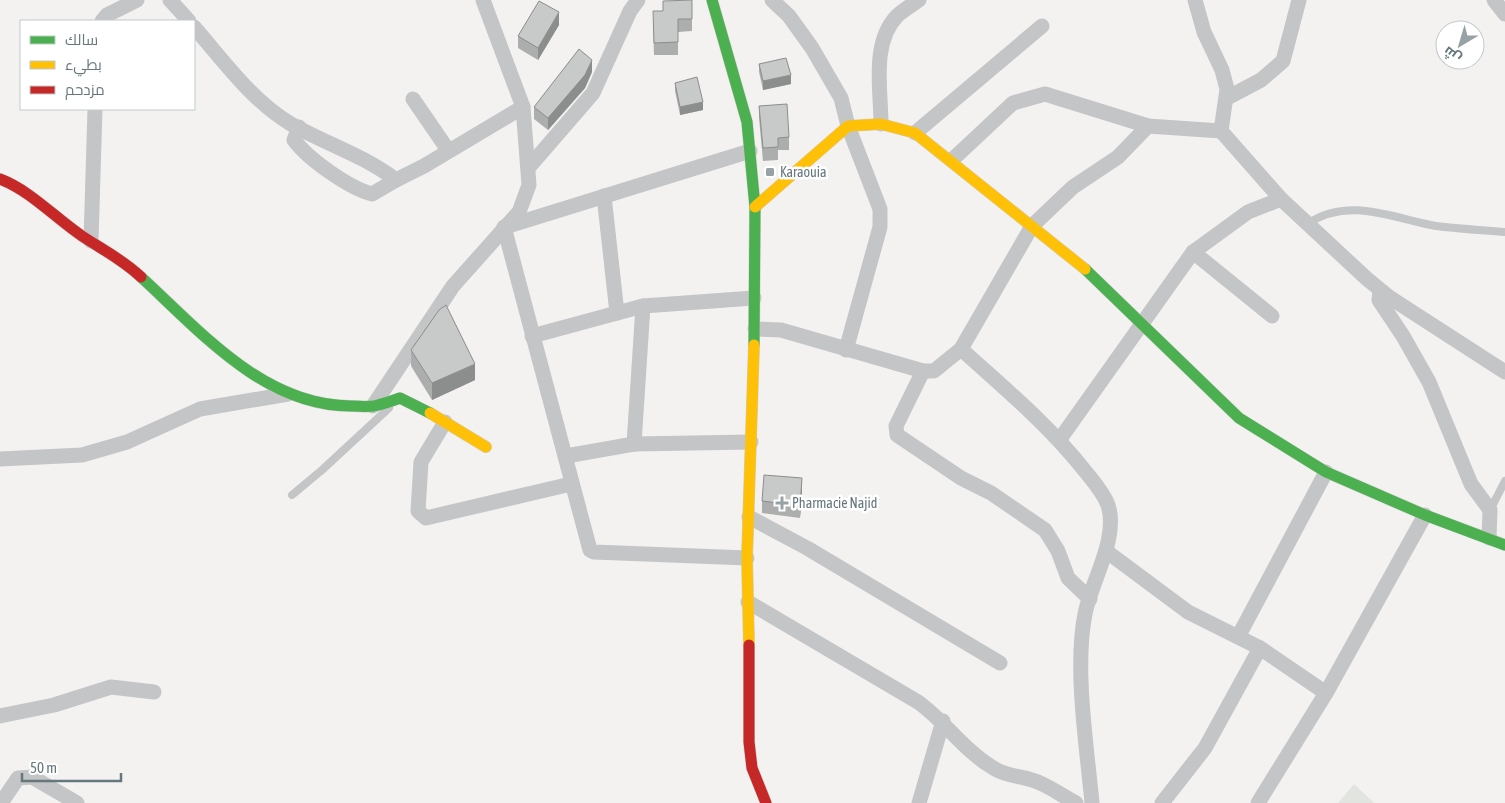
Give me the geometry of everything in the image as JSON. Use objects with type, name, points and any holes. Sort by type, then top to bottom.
[{"type":"street","points":[[103,20],[107,15],[137,0]]},
{"type":"street","points":[[170,0],[188,20]]},
{"type":"street","points":[[373,406],[453,286],[518,212],[529,185],[523,107],[483,0]]},
{"type":"street","points":[[528,167],[593,93],[630,12],[638,0]]},
{"type":"street","points":[[712,0],[739,88],[747,122],[755,207],[755,329],[747,558],[750,694],[749,742],[752,768],[763,796],[752,803]]},
{"type":"street","points":[[772,0],[788,16],[828,74],[841,98],[848,126],[880,209],[880,227],[846,350]]},
{"type":"street","points":[[897,0],[898,16]]},
{"type":"street","points":[[881,124],[881,45],[888,30],[898,16],[919,0]]},
{"type":"street","points":[[1195,0],[1204,32],[1222,70],[1227,89],[1221,131]]},
{"type":"street","points":[[1227,98],[1262,80],[1283,61],[1299,0]]},
{"type":"street","points":[[1494,0],[1505,14]]},
{"type":"street","points":[[916,133],[1042,26]]},
{"type":"street","points":[[195,28],[256,96],[279,115],[299,127],[346,149],[396,180]]},
{"type":"street","points":[[952,160],[1013,103],[1045,94],[1148,126],[1221,131],[1281,199],[1380,290],[1505,372]]},
{"type":"street","points":[[413,99],[448,150]]},
{"type":"street","points":[[299,127],[294,140],[300,149],[357,188],[372,194],[424,166],[523,107]]},
{"type":"street","points":[[91,241],[95,110]]},
{"type":"street","points":[[755,207],[848,126],[881,124],[916,133],[1098,279],[1239,418],[1326,472],[1425,515],[1505,545]]},
{"type":"street","points":[[755,329],[781,330],[923,371],[934,371],[961,349],[1032,226],[1073,187],[1118,157],[1148,126]]},
{"type":"street","points":[[504,227],[750,151]]},
{"type":"street","points":[[0,179],[15,185],[91,241],[123,260],[214,344],[261,380],[289,394],[321,404],[373,406],[400,398],[486,447]]},
{"type":"street","points":[[604,196],[617,313]]},
{"type":"street","points":[[1060,439],[1193,252],[1248,212],[1281,199]]},
{"type":"street","points":[[504,227],[588,544],[594,552],[747,558]]},
{"type":"street","points":[[1193,252],[1272,316]]},
{"type":"street","points":[[1380,290],[1380,300],[1429,382],[1471,484],[1490,510],[1489,538]]},
{"type":"street","points":[[532,336],[643,306],[754,298]]},
{"type":"street","points":[[634,444],[643,306]]},
{"type":"street","points":[[961,349],[1060,439],[1097,487],[1108,506],[1110,516],[1106,551],[1085,614],[1081,670],[1092,803]]},
{"type":"street","points":[[923,371],[896,426],[897,435],[961,478],[991,493],[1045,530],[1058,551],[1068,578],[1090,599]]},
{"type":"street","points":[[0,459],[82,455],[127,442],[200,409],[289,394]]},
{"type":"street","points":[[445,422],[419,468],[418,511],[426,518],[571,484]]},
{"type":"street","points":[[566,456],[634,444],[751,442]]},
{"type":"street","points":[[1238,637],[1326,472]]},
{"type":"street","points":[[1258,803],[1326,693],[1425,515]]},
{"type":"street","points":[[749,517],[815,552],[1000,663]]},
{"type":"street","points":[[1106,551],[1188,612],[1260,648],[1326,693]]},
{"type":"street","points":[[748,602],[918,702],[943,722],[948,731],[961,743],[996,770],[1033,780],[1076,803]]},
{"type":"street","points":[[1162,803],[1205,748],[1260,648]]},
{"type":"street","points":[[0,716],[54,705],[111,687],[154,692]]},
{"type":"street","points":[[919,803],[943,722]]},
{"type":"street","points":[[1,803],[18,778],[32,777],[77,803]]},
{"type":"lane","points":[[1307,224],[1322,214],[1353,210],[1437,226],[1505,232]]},
{"type":"lane","points":[[292,494],[322,470],[400,398]]},
{"type":"lane","points":[[1490,510],[1505,481]]},
{"type":"shaded area","points":[[1354,784],[1374,803],[1338,803]]},
{"type":"building","points":[[692,0],[692,19],[678,19],[678,42],[654,43],[653,11],[663,11],[663,1]]},
{"type":"building","points":[[539,1],[559,12],[538,48],[518,36]]},
{"type":"building","points":[[579,49],[592,60],[585,75],[548,118],[534,107]]},
{"type":"building","points":[[786,58],[791,75],[763,81],[759,64]]},
{"type":"building","points":[[697,77],[703,102],[680,107],[675,83]]},
{"type":"building","points":[[787,104],[789,137],[778,138],[778,147],[763,148],[759,106]]},
{"type":"building","points":[[446,305],[475,364],[432,383],[411,350],[439,310]]},
{"type":"building","points":[[764,475],[802,478],[800,506],[762,501]]},
{"type":"traffic: fast","points":[[712,0],[747,122],[755,207],[754,345]]},
{"type":"traffic: fast","points":[[1085,269],[1239,418],[1326,472],[1425,515],[1505,545]]},
{"type":"traffic: fast","points":[[141,277],[211,342],[236,362],[262,380],[290,394],[319,403],[351,406],[374,406],[400,398],[430,413]]},
{"type":"traffic: slow","points":[[755,207],[848,126],[881,124],[915,133],[1085,269]]},
{"type":"traffic: slow","points":[[749,645],[747,558],[754,345]]},
{"type":"traffic: slow","points":[[430,413],[486,447]]},
{"type":"traffic: jam","points":[[0,179],[22,190],[72,229],[120,260],[141,277]]},
{"type":"traffic: jam","points":[[749,645],[749,742],[752,768],[766,803]]},
{"type":"place","name":"Karaouia","points":[[770,172]]},
{"type":"place","name":"Pharmacie Najid","points":[[782,503]]}]
